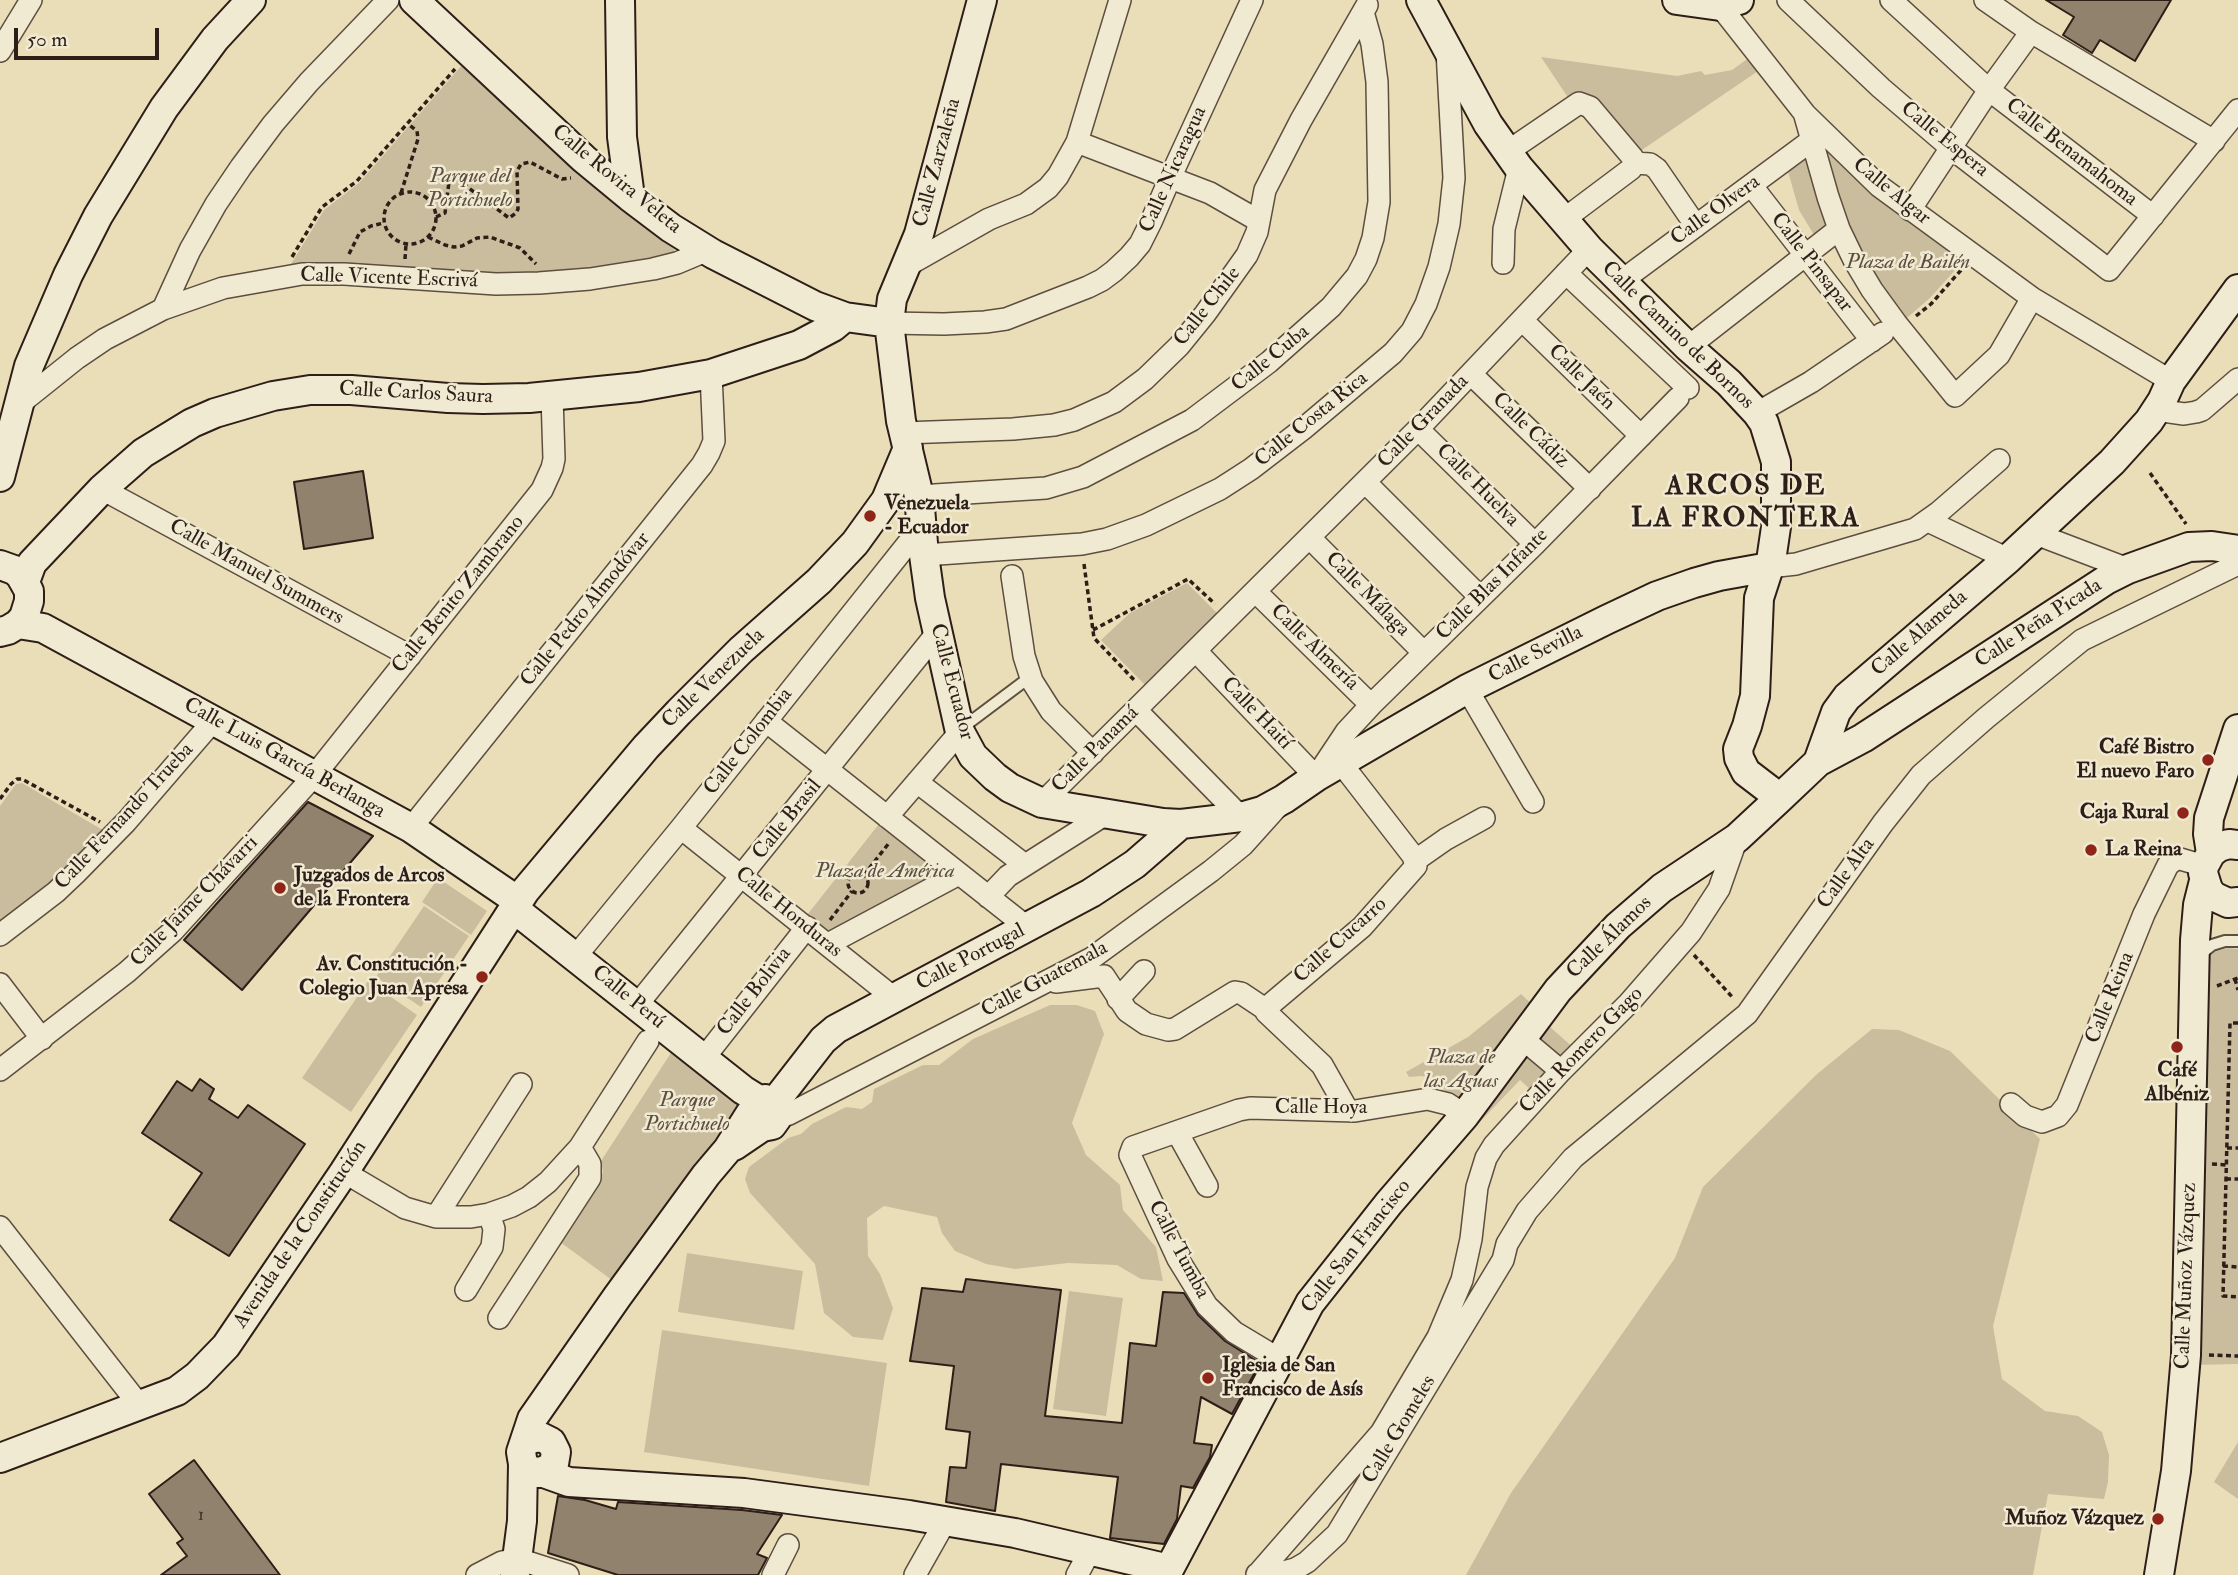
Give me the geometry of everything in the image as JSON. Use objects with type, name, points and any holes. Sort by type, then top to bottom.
[{"type":"street","points":[[0,51],[31,0]]},
{"type":"street","points":[[0,477],[29,366],[45,325],[98,216],[164,108],[215,39],[251,0]]},
{"type":"street","points":[[163,309],[190,250],[241,167],[309,82],[388,0]]},
{"type":"street","name":"Calle Rovira Veleta","points":[[414,0],[587,162],[671,228],[815,306],[845,317],[889,323]]},
{"type":"street","points":[[620,0],[622,137],[629,197]]},
{"type":"street","name":"Calle Zarzaleña","points":[[889,323],[892,299],[919,234],[982,0]]},
{"type":"street","points":[[908,265],[982,222],[1037,197],[1058,176],[1077,142],[1120,0]]},
{"type":"street","name":"Calle Nicaragua","points":[[889,323],[944,324],[1006,319],[1102,280],[1129,257],[1140,243],[1252,0]]},
{"type":"street","name":"Calle Camino de Bornos","points":[[1421,0],[1489,124],[1513,160],[1588,249],[1757,413],[1769,435],[1777,475],[1775,542],[1759,598],[1754,703],[1738,750],[1746,772],[1780,798]]},
{"type":"street","points":[[1677,0],[1730,3]]},
{"type":"street","name":"Calle Espera","points":[[1788,0],[1881,88],[1951,148],[2109,270],[2152,216]]},
{"type":"street","name":"Calle Benamahoma","points":[[1891,0],[1989,90],[2152,216]]},
{"type":"street","points":[[1993,2],[2031,32],[2214,141]]},
{"type":"street","name":"Calle Algar","points":[[1730,3],[1805,114],[1860,169],[1910,210],[2032,298],[2171,381]]},
{"type":"street","name":"Calle Chile","points":[[906,440],[1054,425],[1074,420],[1114,402],[1145,379],[1179,346],[1247,256],[1254,243],[1265,190],[1301,120],[1366,6]]},
{"type":"street","name":"Calle Cuba","points":[[919,496],[1046,488],[1083,477],[1192,419],[1259,370],[1331,307],[1357,276],[1366,259],[1373,238],[1379,202],[1377,82],[1366,6]]},
{"type":"street","points":[[1910,210],[1989,90],[2031,32]]},
{"type":"street","name":"Calle Costa Rica","points":[[924,555],[1082,544],[1120,535],[1178,511],[1251,469],[1393,353],[1412,331],[1426,304],[1439,267],[1453,198],[1454,157],[1447,50]]},
{"type":"street","points":[[1503,263],[1504,229],[1513,160],[1573,106],[1585,104],[1633,158],[1634,163],[1631,169],[1563,220]]},
{"type":"street","points":[[2152,216],[2238,110]]},
{"type":"street","name":"Calle Pinsapar","points":[[1805,114],[1828,197],[1854,260],[1872,290],[1955,396],[1999,355],[2032,298]]},
{"type":"street","name":"Calle Olvera","points":[[1620,282],[1812,140]]},
{"type":"street","points":[[1077,142],[1210,194],[1259,220]]},
{"type":"street","points":[[1634,163],[1650,164],[1657,169],[1696,226]]},
{"type":"street","name":"Calle Pinsapar","points":[[1751,186],[1872,341]]},
{"type":"street","points":[[1688,347],[1839,229]]},
{"type":"street","name":"Calle Granada","points":[[1256,592],[1418,429],[1588,249]]},
{"type":"street","name":"Calle Vicente Escrivá","points":[[17,406],[77,358],[106,339],[163,309],[223,288],[280,277],[344,274],[471,283],[538,283],[628,274],[677,263],[708,250]]},
{"type":"street","name":"Calle Blas Infante","points":[[1316,777],[1346,732],[1371,705],[1590,489],[1683,393],[1566,273]]},
{"type":"street","name":"Calle Alameda","points":[[1836,712],[1847,698],[1881,667],[2008,559],[2112,462],[2156,411],[2171,381],[2238,289]]},
{"type":"street","name":"Calle Carlos Saura","points":[[19,595],[102,489],[143,453],[191,423],[227,409],[310,390],[351,390],[448,398],[520,398],[639,387],[711,374],[799,345],[833,327],[845,317]]},
{"type":"street","name":"Calle Jaén","points":[[1522,320],[1641,436]]},
{"type":"street","name":"Calle Ecuador","points":[[889,323],[906,440],[919,496],[924,555],[937,633],[960,731],[973,756],[1010,788],[1042,803],[1163,823],[1181,824],[1241,817],[1284,799],[1316,777]]},
{"type":"street","points":[[1757,413],[1899,326]]},
{"type":"street","name":"Calle Pedro Almodóvar","points":[[411,828],[702,466],[714,441],[711,374]]},
{"type":"street","name":"Calle Cádiz","points":[[1471,374],[1590,489]]},
{"type":"street","points":[[2156,411],[2184,414],[2196,412],[2238,379]]},
{"type":"street","name":"Calle Benito Zambrano","points":[[314,776],[542,490],[554,459],[552,396]]},
{"type":"street","name":"Calle Huelva","points":[[1418,429],[1535,544]]},
{"type":"street","name":"Calle Venezuela","points":[[516,904],[543,868],[663,729],[741,650],[819,581],[855,543],[886,500],[906,440]]},
{"type":"street","points":[[1769,567],[1796,564],[1899,535],[1928,521],[1999,460]]},
{"type":"street","points":[[1365,482],[1480,597]]},
{"type":"street","name":"Calle Manuel Summers","points":[[102,489],[410,656]]},
{"type":"street","points":[[1928,521],[2008,559]]},
{"type":"street","name":"Calle Colombia","points":[[576,956],[921,527]]},
{"type":"street","points":[[2036,534],[2128,569]]},
{"type":"street","name":"Calle Málaga","points":[[1310,538],[1424,653]]},
{"type":"street","name":"Calle Peña Picada","points":[[1818,762],[1856,743],[2106,580],[2175,551],[2201,546],[2238,550]]},
{"type":"street","name":"Calle Alta","points":[[1507,1244],[1527,1211],[1573,1158],[1747,1014],[1883,823],[1909,789],[1937,760],[2082,640],[2238,564]]},
{"type":"street","name":"Calle Sevilla","points":[[1316,777],[1467,689],[1657,596],[1719,576],[1769,567]]},
{"type":"street","points":[[1012,576],[1024,656],[1030,677],[1051,711],[1093,753]]},
{"type":"street","name":"Calle Panamá","points":[[1042,803],[1256,592]]},
{"type":"street","name":"Calle Almería","points":[[1256,592],[1371,705]]},
{"type":"street","name":"Calle Luis García Berlanga","points":[[19,595],[214,720],[411,828],[516,904]]},
{"type":"street","name":"Calle Brasil","points":[[637,1005],[937,633]]},
{"type":"street","name":"Calle Haití","points":[[1196,651],[1316,777]]},
{"type":"street","points":[[1467,689],[1534,802]]},
{"type":"street","points":[[1142,703],[1241,817]]},
{"type":"street","points":[[1836,712],[1842,734],[1856,743]]},
{"type":"street","points":[[1818,762],[1836,712]]},
{"type":"street","name":"Calle Fernando Trueba","points":[[0,935],[56,892],[116,832],[214,720]]},
{"type":"street","points":[[766,721],[1028,928]]},
{"type":"street","name":"Calle Muñoz Vázquez","points":[[2159,1575],[2176,1471],[2186,1354],[2199,964],[2196,923],[2220,888],[2208,834],[2209,818],[2238,729]]},
{"type":"street","points":[[894,822],[917,782],[960,731]]},
{"type":"street","name":"Calle Álamos","points":[[1522,1039],[1583,961],[1618,926],[1662,888],[1737,838],[1818,762]]},
{"type":"street","points":[[1341,763],[1416,860],[1446,839],[1484,818]]},
{"type":"street","name":"Calle Jaime Chávarri","points":[[0,1070],[127,972],[173,930],[314,776]]},
{"type":"street","points":[[917,782],[1025,865]]},
{"type":"street","name":"Calle Guatemala","points":[[760,1108],[789,1114],[1104,950],[1243,845],[1284,799]]},
{"type":"street","points":[[989,897],[1008,876],[1107,814]]},
{"type":"street","name":"Calle Portugal","points":[[538,1458],[546,1398],[706,1175],[760,1108],[830,1034],[1114,879],[1181,824]]},
{"type":"street","name":"Calle Honduras","points":[[681,828],[894,998]]},
{"type":"street","name":"Calle Romero Gago","points":[[1471,1235],[1477,1187],[1490,1152],[1561,1071],[1629,1003],[1682,942],[1719,889],[1737,838]]},
{"type":"street","points":[[2220,888],[2219,848],[2229,844],[2238,845]]},
{"type":"street","name":"Calle Reina","points":[[2011,1104],[2036,1121],[2046,1121],[2062,1111],[2071,1097],[2144,915],[2168,865],[2177,858],[2220,888]]},
{"type":"street","name":"Calle Cucarro","points":[[1265,1009],[1362,927],[1413,871],[1416,860]]},
{"type":"street","points":[[817,936],[959,874]]},
{"type":"street","name":"Calle Perú","points":[[516,904],[576,956],[704,1058],[760,1108]]},
{"type":"street","name":"Avenida de la Constitución","points":[[0,1458],[161,1399],[187,1385],[226,1346],[344,1172],[516,904]]},
{"type":"street","name":"Calle Bolivia","points":[[704,1058],[817,936]]},
{"type":"street","points":[[1118,999],[1144,971]]},
{"type":"street","points":[[1045,981],[1104,976],[1127,1011],[1146,1024],[1168,1030],[1235,992],[1241,993],[1265,1009],[1322,1065],[1348,1111]]},
{"type":"street","points":[[0,984],[41,1039]]},
{"type":"street","points":[[1465,1115],[1522,1039],[1561,1071]]},
{"type":"street","points":[[344,1172],[405,1208],[436,1217],[457,1218],[489,1214],[512,1206],[548,1182],[580,1147],[648,1041]]},
{"type":"street","points":[[436,1217],[521,1084]]},
{"type":"street","name":"Calle Hoya","points":[[1130,1150],[1250,1108],[1348,1111],[1427,1099],[1448,1104],[1465,1115]]},
{"type":"street","name":"Calle San Francisco","points":[[1168,1572],[1301,1317],[1317,1292],[1465,1115]]},
{"type":"street","points":[[1177,1132],[1207,1186]]},
{"type":"street","points":[[499,1318],[590,1178],[590,1164],[580,1147]]},
{"type":"street","name":"Calle Tumba","points":[[1130,1150],[1178,1259],[1207,1306],[1223,1323],[1279,1359]]},
{"type":"street","points":[[466,1290],[492,1247],[494,1229],[489,1214]]},
{"type":"street","points":[[0,1227],[140,1406]]},
{"type":"street","points":[[1471,1235],[1499,1247],[1507,1244]]},
{"type":"street","name":"Calle Gomeles","points":[[1257,1574],[1381,1433],[1438,1337],[1462,1280],[1471,1235]]},
{"type":"street","name":"Calle Gomeles","points":[[1257,1574],[1273,1575],[1296,1569],[1337,1534],[1503,1260],[1507,1244]]},
{"type":"street","points":[[517,1567],[523,1500],[538,1458],[557,1479],[744,1493],[946,1520],[1084,1563],[1168,1572]]},
{"type":"street","points":[[915,1575],[946,1520]]},
{"type":"street","points":[[773,1575],[788,1545]]},
{"type":"street","points":[[477,1575],[502,1562],[568,1575]]},
{"type":"lane","points":[[960,731],[1030,677]]},
{"type":"lane","points":[[2199,964],[2212,945],[2238,941]]},
{"type":"path","points":[[280,277],[322,208],[357,181],[469,52]]},
{"type":"path","points":[[401,193],[418,139],[417,131],[408,124]]},
{"type":"path","points":[[436,217],[445,213],[449,182],[454,177],[509,218],[518,208],[517,171],[521,164],[530,162],[567,180],[587,162]]},
{"type":"path","points":[[414,192],[422,195],[433,206],[436,217],[432,232],[419,243],[401,243],[393,239],[384,223],[386,206],[401,193],[414,192]]},
{"type":"path","points":[[344,274],[346,261],[360,232],[384,223]]},
{"type":"path","points":[[428,237],[454,247],[482,237],[506,242],[527,254],[536,264],[538,283]]},
{"type":"path","points":[[1899,326],[1931,304],[1974,256]]},
{"type":"path","points":[[2150,473],[2201,546]]},
{"type":"path","name":"Calle Panamá","points":[[1082,544],[1094,638],[1142,703]]},
{"type":"path","points":[[1093,629],[1188,579],[1229,618]]},
{"type":"path","points":[[0,799],[17,779],[28,780],[116,832]]},
{"type":"path","points":[[864,875],[894,822]]},
{"type":"path","points":[[855,873],[864,875],[869,880],[867,890],[861,894],[852,891],[848,884],[855,873]]},
{"type":"path","points":[[817,936],[852,891]]},
{"type":"path","points":[[1682,942],[1747,1014]]},
{"type":"path","points":[[2235,979],[2238,990]]},
{"type":"path","points":[[2238,1023],[2230,1023],[2223,1296],[2238,1297]]},
{"type":"path","points":[[2219,1048],[2229,1048]]},
{"type":"path","points":[[2227,1148],[2238,1148]]},
{"type":"path","points":[[2206,1164],[2226,1165]]},
{"type":"path","points":[[2226,1179],[2238,1179]]},
{"type":"path","points":[[2224,1266],[2238,1266]]},
{"type":"path","points":[[2186,1354],[2238,1356]]},
{"type":"green space","points":[[1541,57],[1677,76],[1701,71],[1705,75],[1732,70],[1750,57],[1761,69],[1636,154],[1585,94],[1569,99]]},
{"type":"green space","name":"Parque del Portichuelo","points":[[463,64],[610,200],[675,247],[674,254],[667,259],[550,276],[288,269],[324,210],[359,183]]},
{"type":"green space","name":"Plaza de Bailén","points":[[1819,138],[1967,257],[1930,298],[1901,323],[1844,228]]},
{"type":"green space","points":[[1811,153],[1834,228],[1817,240],[1799,210],[1787,168]]},
{"type":"green space","points":[[1187,583],[1219,615],[1146,686],[1101,640],[1130,613]]},
{"type":"green space","points":[[22,783],[108,833],[75,868],[0,927],[0,806],[16,784]]},
{"type":"green space","name":"Plaza de América","points":[[879,824],[945,877],[835,937],[807,915]]},
{"type":"green space","points":[[438,878],[487,911],[471,935],[422,902]]},
{"type":"green space","points":[[424,906],[469,936],[421,1007],[376,977]]},
{"type":"green space","points":[[2228,948],[2238,949],[2238,1364],[2191,1365],[2207,960],[2213,952]]},
{"type":"green space","points":[[368,981],[417,1015],[351,1112],[302,1078]]},
{"type":"green space","name":"Plaza de las Aguas","points":[[1521,994],[1538,1010],[1462,1103],[1448,1096],[1443,1087],[1432,1078],[1409,1077],[1406,1072],[1468,1037]]},
{"type":"green space","points":[[1050,1005],[1077,1005],[1095,1011],[1104,1034],[1072,1123],[1086,1155],[1120,1185],[1123,1210],[1156,1247],[1163,1281],[1141,1279],[1117,1265],[1068,1263],[1015,1269],[986,1264],[955,1251],[942,1233],[937,1217],[884,1206],[867,1218],[868,1256],[880,1274],[893,1308],[883,1340],[853,1337],[824,1313],[815,1264],[750,1193],[745,1179],[749,1167],[812,1124],[846,1107],[862,1109],[872,1102],[874,1089],[923,1065],[939,1065],[973,1039]]},
{"type":"green space","points":[[1541,1019],[1575,1049],[1556,1060],[1532,1030]]},
{"type":"green space","points":[[1872,1029],[1899,1030],[1950,1051],[2040,1139],[1993,1326],[2002,1379],[2045,1411],[2078,1416],[2102,1432],[2109,1455],[2104,1499],[2048,1494],[2033,1575],[1466,1575],[1511,1493],[1675,1258],[1703,1187],[1816,1075]]},
{"type":"green space","name":"Parque Portichuelo","points":[[676,1045],[738,1098],[741,1107],[616,1283],[560,1242],[597,1187],[603,1172],[601,1161]]},
{"type":"green space","points":[[1522,1052],[1549,1072],[1531,1090],[1520,1080],[1476,1126],[1469,1119]]},
{"type":"green space","points":[[687,1253],[803,1271],[794,1330],[678,1312]]},
{"type":"green space","points":[[1069,1291],[1123,1298],[1106,1416],[1053,1409]]},
{"type":"green space","points":[[662,1330],[887,1363],[869,1486],[644,1452]]},
{"type":"green space","points":[[2238,1442],[2238,1499],[2214,1482]]},
{"type":"building","points":[[2046,0],[2171,0],[2135,61],[2100,40],[2092,53],[2063,35],[2074,17]]},
{"type":"building","points":[[363,471],[373,538],[304,549],[294,482]]},
{"type":"building","name":"Juzgados de Arcos de la Frontera","points":[[308,802],[373,836],[242,990],[184,940]]},
{"type":"building","points":[[200,1079],[214,1089],[209,1099],[238,1118],[248,1105],[305,1144],[229,1256],[170,1220],[202,1173],[142,1133],[177,1081],[192,1091]]},
{"type":"building","points":[[966,1279],[1061,1290],[1045,1416],[1122,1423],[1130,1343],[1156,1346],[1163,1292],[1184,1293],[1198,1315],[1225,1341],[1260,1363],[1232,1414],[1201,1397],[1194,1443],[1212,1445],[1210,1457],[1193,1488],[1181,1486],[1177,1519],[1164,1544],[1110,1538],[1118,1477],[1001,1464],[995,1511],[946,1502],[950,1467],[966,1468],[970,1432],[946,1429],[954,1366],[910,1361],[922,1288],[963,1292]]},
{"type":"building","points":[[194,1460],[280,1575],[161,1575],[187,1556],[177,1543],[183,1539],[149,1494]]},
{"type":"building","points":[[558,1496],[616,1509],[618,1502],[782,1515],[757,1554],[767,1558],[758,1575],[618,1575],[548,1553]]},
{"type":"place","name":"Venezuela - Ecuador","points":[[870,516]]},
{"type":"place","name":"Café Bistro El nuevo Faro","points":[[2208,760]]},
{"type":"place","name":"Caja Rural","points":[[2183,813]]},
{"type":"place","name":"La Reina","points":[[2091,850]]},
{"type":"place","name":"Juzgados de Arcos de la Frontera","points":[[280,888]]},
{"type":"place","name":"Av. Constitución - Colegio Juan Apresa","points":[[482,977]]},
{"type":"place","name":"Café Albéniz","points":[[2177,1047]]},
{"type":"place","name":"Iglesia de San Francisco de Asís","points":[[1208,1378]]},
{"type":"place","name":"Muñoz Vázquez","points":[[2158,1519]]},
{"type":"district","name":"ARCOS DE LA FRONTERA","points":[[1746,504]]}]
